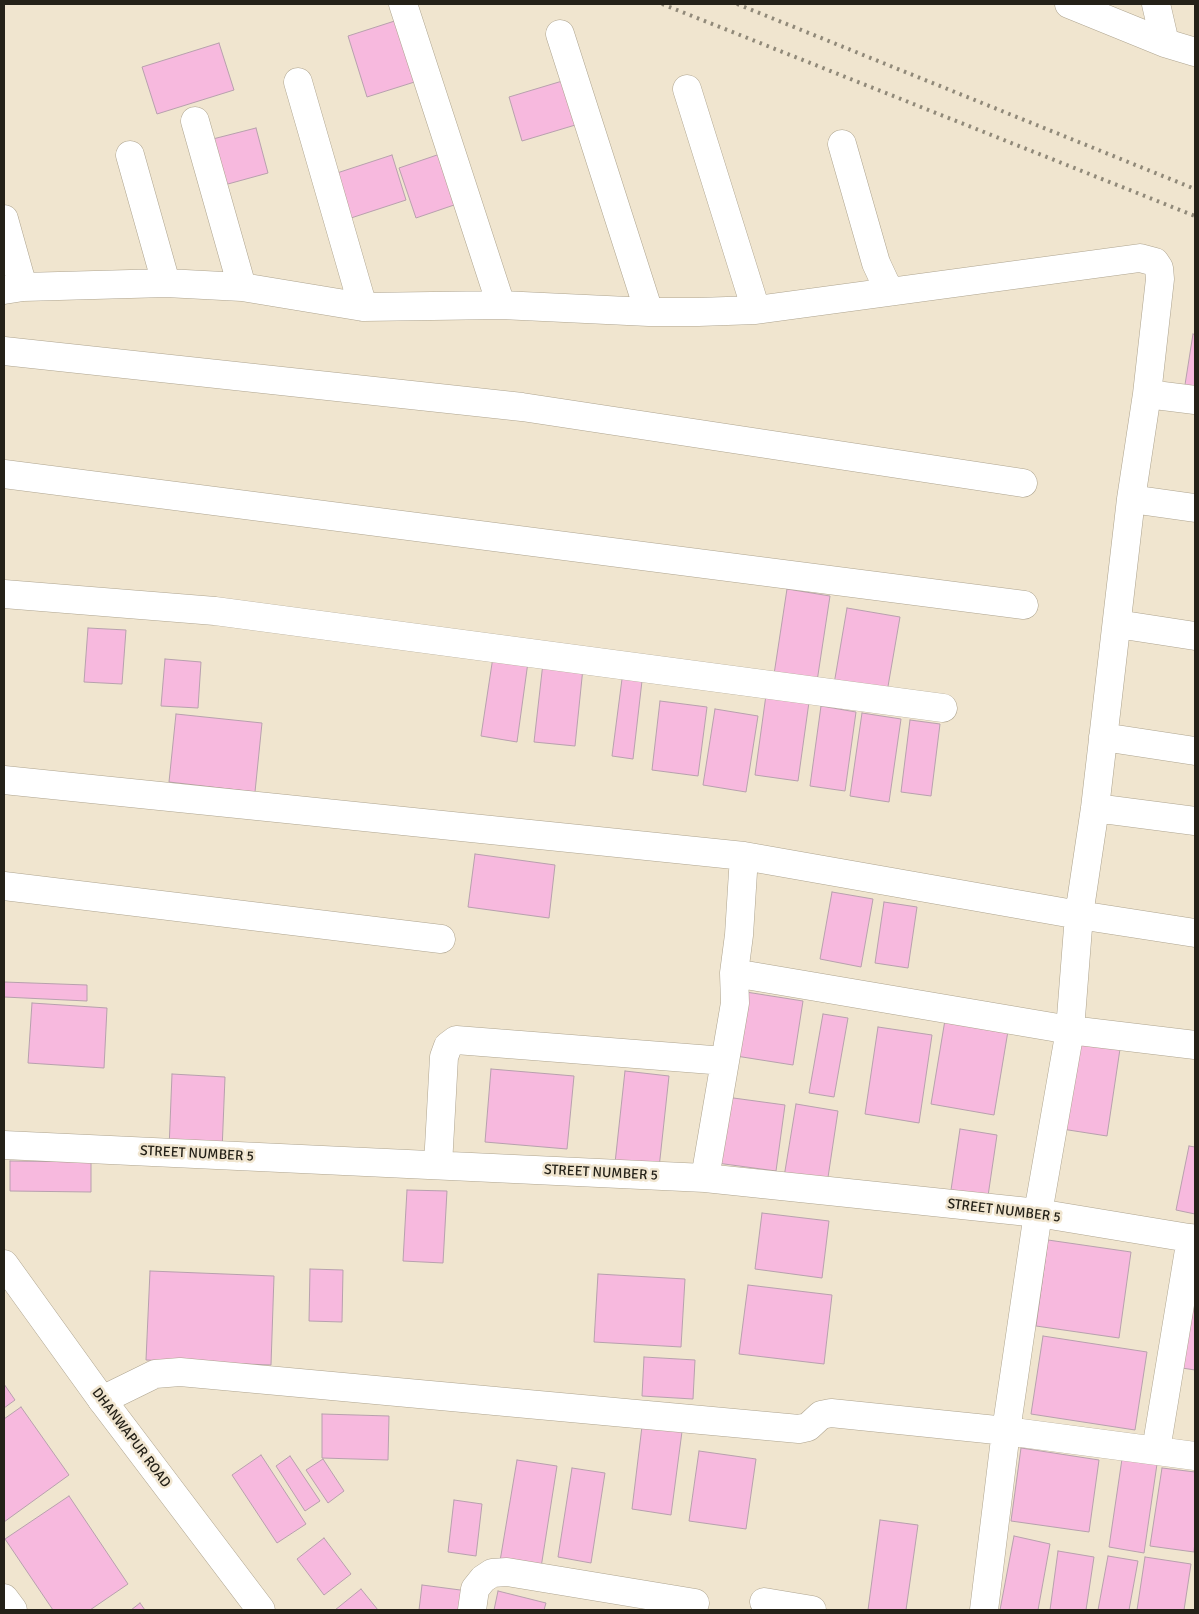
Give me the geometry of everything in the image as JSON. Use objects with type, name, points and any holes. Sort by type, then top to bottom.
[{"type":"street","points":[[404,4],[500,305]]},
{"type":"street","points":[[1069,4],[1184,45]]},
{"type":"street","points":[[1156,4],[1184,45]]},
{"type":"street","points":[[560,34],[649,312]]},
{"type":"street","points":[[298,82],[363,308]]},
{"type":"street","points":[[687,89],[756,310]]},
{"type":"street","points":[[196,121],[242,287]]},
{"type":"street","points":[[842,144],[876,263],[890,291]]},
{"type":"street","points":[[130,155],[166,283]]},
{"type":"street","points":[[4,219],[13,288],[166,283],[242,287],[363,308],[500,305],[649,312],[756,310],[1140,258],[1155,262],[1159,268],[1160,279],[1131,499],[1095,808],[1079,915],[1070,1030],[1038,1213],[1006,1432],[984,1610]]},
{"type":"street","points":[[4,351],[522,407],[1023,483]]},
{"type":"street","points":[[1146,394],[1195,400]]},
{"type":"street","points":[[4,474],[1024,605]]},
{"type":"street","points":[[1131,499],[1195,508]]},
{"type":"street","points":[[4,594],[215,611],[943,708]]},
{"type":"street","points":[[1117,624],[1195,636]]},
{"type":"street","points":[[1103,737],[1195,751]]},
{"type":"street","points":[[4,780],[744,856],[1079,915],[1195,933]]},
{"type":"street","points":[[1095,808],[1195,821]]},
{"type":"street","points":[[705,1178],[736,1003],[734,973],[739,935],[744,856]]},
{"type":"street","points":[[4,886],[440,939]]},
{"type":"street","points":[[734,973],[1070,1030],[1195,1045]]},
{"type":"street","points":[[438,1165],[444,1057],[448,1046],[456,1040],[725,1061]]},
{"type":"street","name":"STREET NUMBER 5","points":[[4,1145],[705,1178],[1038,1213],[1193,1239]]},
{"type":"street","points":[[1156,1450],[1193,1239]]},
{"type":"street","name":"DHANWAPUR ROAD","points":[[4,1264],[102,1400],[261,1610]]},
{"type":"street","points":[[102,1400],[155,1374],[180,1372],[799,1429],[808,1427],[821,1415],[831,1413],[1006,1432],[1195,1456]]},
{"type":"street","points":[[472,1610],[475,1589],[483,1579],[492,1573],[507,1572],[695,1603]]},
{"type":"street","points":[[4,1598],[13,1610]]},
{"type":"street","points":[[764,1602],[812,1610]]},
{"type":"building","points":[[404,18],[424,79],[367,97],[348,36]]},
{"type":"building","points":[[219,43],[234,90],[157,114],[142,67]]},
{"type":"building","points":[[569,79],[582,123],[522,141],[509,97]]},
{"type":"building","points":[[256,128],[268,173],[217,187],[205,141]]},
{"type":"building","points":[[440,154],[457,204],[416,218],[399,168]]},
{"type":"building","points":[[392,155],[406,200],[351,218],[337,173]]},
{"type":"building","points":[[1193,334],[1195,335],[1195,393],[1184,391]]},
{"type":"building","points":[[787,589],[830,596],[816,688],[773,681]]},
{"type":"building","points":[[847,608],[900,617],[886,698],[833,690]]},
{"type":"building","points":[[88,628],[126,630],[122,684],[84,682]]},
{"type":"building","points":[[493,657],[528,662],[517,742],[481,736]]},
{"type":"building","points":[[165,659],[201,662],[198,708],[161,706]]},
{"type":"building","points":[[543,663],[583,668],[575,746],[534,742]]},
{"type":"building","points":[[622,679],[642,681],[633,759],[612,756]]},
{"type":"building","points":[[766,695],[809,702],[798,781],[755,775]]},
{"type":"building","points":[[660,701],[707,707],[698,776],[652,770]]},
{"type":"building","points":[[821,706],[856,712],[845,791],[810,786]]},
{"type":"building","points":[[715,709],[758,716],[746,792],[703,785]]},
{"type":"building","points":[[862,713],[901,719],[889,802],[850,796]]},
{"type":"building","points":[[176,714],[262,723],[255,792],[169,782]]},
{"type":"building","points":[[910,720],[940,724],[931,796],[901,792]]},
{"type":"building","points":[[475,854],[555,865],[549,918],[468,907]]},
{"type":"building","points":[[832,892],[873,899],[861,967],[820,959]]},
{"type":"building","points":[[884,902],[917,907],[908,968],[875,963]]},
{"type":"building","points":[[4,982],[87,985],[87,1001],[4,997]]},
{"type":"building","points":[[746,992],[803,1001],[793,1065],[736,1056]]},
{"type":"building","points":[[32,1003],[107,1008],[104,1068],[28,1063]]},
{"type":"building","points":[[823,1014],[848,1018],[834,1097],[809,1093]]},
{"type":"building","points":[[945,1020],[1008,1031],[994,1115],[931,1104]]},
{"type":"building","points":[[878,1027],[932,1035],[919,1123],[865,1114]]},
{"type":"building","points":[[1075,1042],[1120,1049],[1107,1136],[1062,1129]]},
{"type":"building","points":[[491,1069],[574,1076],[567,1149],[485,1142]]},
{"type":"building","points":[[625,1071],[669,1076],[659,1168],[615,1163]]},
{"type":"building","points":[[172,1074],[225,1077],[222,1151],[169,1149]]},
{"type":"building","points":[[726,1097],[785,1105],[776,1171],[717,1163]]},
{"type":"building","points":[[796,1104],[838,1111],[827,1184],[784,1177]]},
{"type":"building","points":[[960,1129],[997,1135],[988,1196],[951,1190]]},
{"type":"building","points":[[1189,1146],[1195,1147],[1195,1214],[1176,1210]]},
{"type":"building","points":[[10,1161],[91,1162],[91,1192],[10,1191]]},
{"type":"building","points":[[407,1190],[447,1191],[443,1263],[403,1261]]},
{"type":"building","points":[[762,1213],[829,1221],[822,1278],[755,1269]]},
{"type":"building","points":[[1048,1240],[1131,1252],[1119,1338],[1036,1326]]},
{"type":"building","points":[[310,1269],[343,1270],[342,1322],[309,1321]]},
{"type":"building","points":[[150,1271],[274,1276],[271,1365],[146,1360]]},
{"type":"building","points":[[598,1274],[685,1279],[681,1347],[594,1342]]},
{"type":"building","points":[[748,1285],[832,1295],[824,1364],[739,1354]]},
{"type":"building","points":[[1190,1303],[1195,1303],[1195,1370],[1182,1368]]},
{"type":"building","points":[[1043,1336],[1147,1352],[1135,1430],[1031,1414]]},
{"type":"building","points":[[644,1357],[695,1360],[693,1399],[642,1396]]},
{"type":"building","points":[[4,1384],[15,1400],[4,1408]]},
{"type":"building","points":[[21,1407],[69,1475],[4,1522],[4,1419]]},
{"type":"building","points":[[322,1414],[389,1416],[388,1460],[322,1458]]},
{"type":"building","points":[[643,1418],[683,1424],[671,1515],[632,1509]]},
{"type":"building","points":[[1021,1448],[1099,1460],[1089,1532],[1011,1521]]},
{"type":"building","points":[[699,1451],[756,1459],[746,1529],[689,1521]]},
{"type":"building","points":[[261,1455],[306,1524],[277,1543],[232,1475]]},
{"type":"building","points":[[290,1456],[320,1501],[305,1511],[276,1466]]},
{"type":"building","points":[[323,1459],[344,1491],[328,1503],[306,1470]]},
{"type":"building","points":[[1122,1459],[1157,1464],[1144,1553],[1109,1547]]},
{"type":"building","points":[[517,1460],[557,1466],[540,1574],[499,1567]]},
{"type":"building","points":[[572,1468],[605,1473],[591,1563],[558,1557]]},
{"type":"building","points":[[1162,1468],[1195,1472],[1194,1552],[1150,1546]]},
{"type":"building","points":[[69,1496],[128,1584],[90,1610],[53,1610],[5,1539]]},
{"type":"building","points":[[454,1500],[482,1504],[476,1556],[448,1552]]},
{"type":"building","points":[[880,1520],[918,1525],[906,1610],[868,1610]]},
{"type":"building","points":[[1014,1536],[1050,1544],[1038,1610],[1000,1610]]},
{"type":"building","points":[[324,1538],[351,1574],[324,1595],[297,1559]]},
{"type":"building","points":[[1058,1551],[1094,1557],[1086,1610],[1050,1610]]},
{"type":"building","points":[[1108,1556],[1138,1561],[1129,1610],[1098,1610]]},
{"type":"building","points":[[1145,1557],[1191,1564],[1184,1610],[1137,1610]]},
{"type":"building","points":[[422,1585],[468,1591],[465,1610],[419,1610]]},
{"type":"building","points":[[361,1589],[378,1610],[335,1610]]},
{"type":"building","points":[[498,1591],[546,1603],[544,1610],[494,1610]]},
{"type":"building","points":[[140,1603],[145,1610],[131,1610]]},
{"type":"railway","points":[[662,4],[1195,216]]},
{"type":"railway","points":[[737,4],[1195,189]]}]
